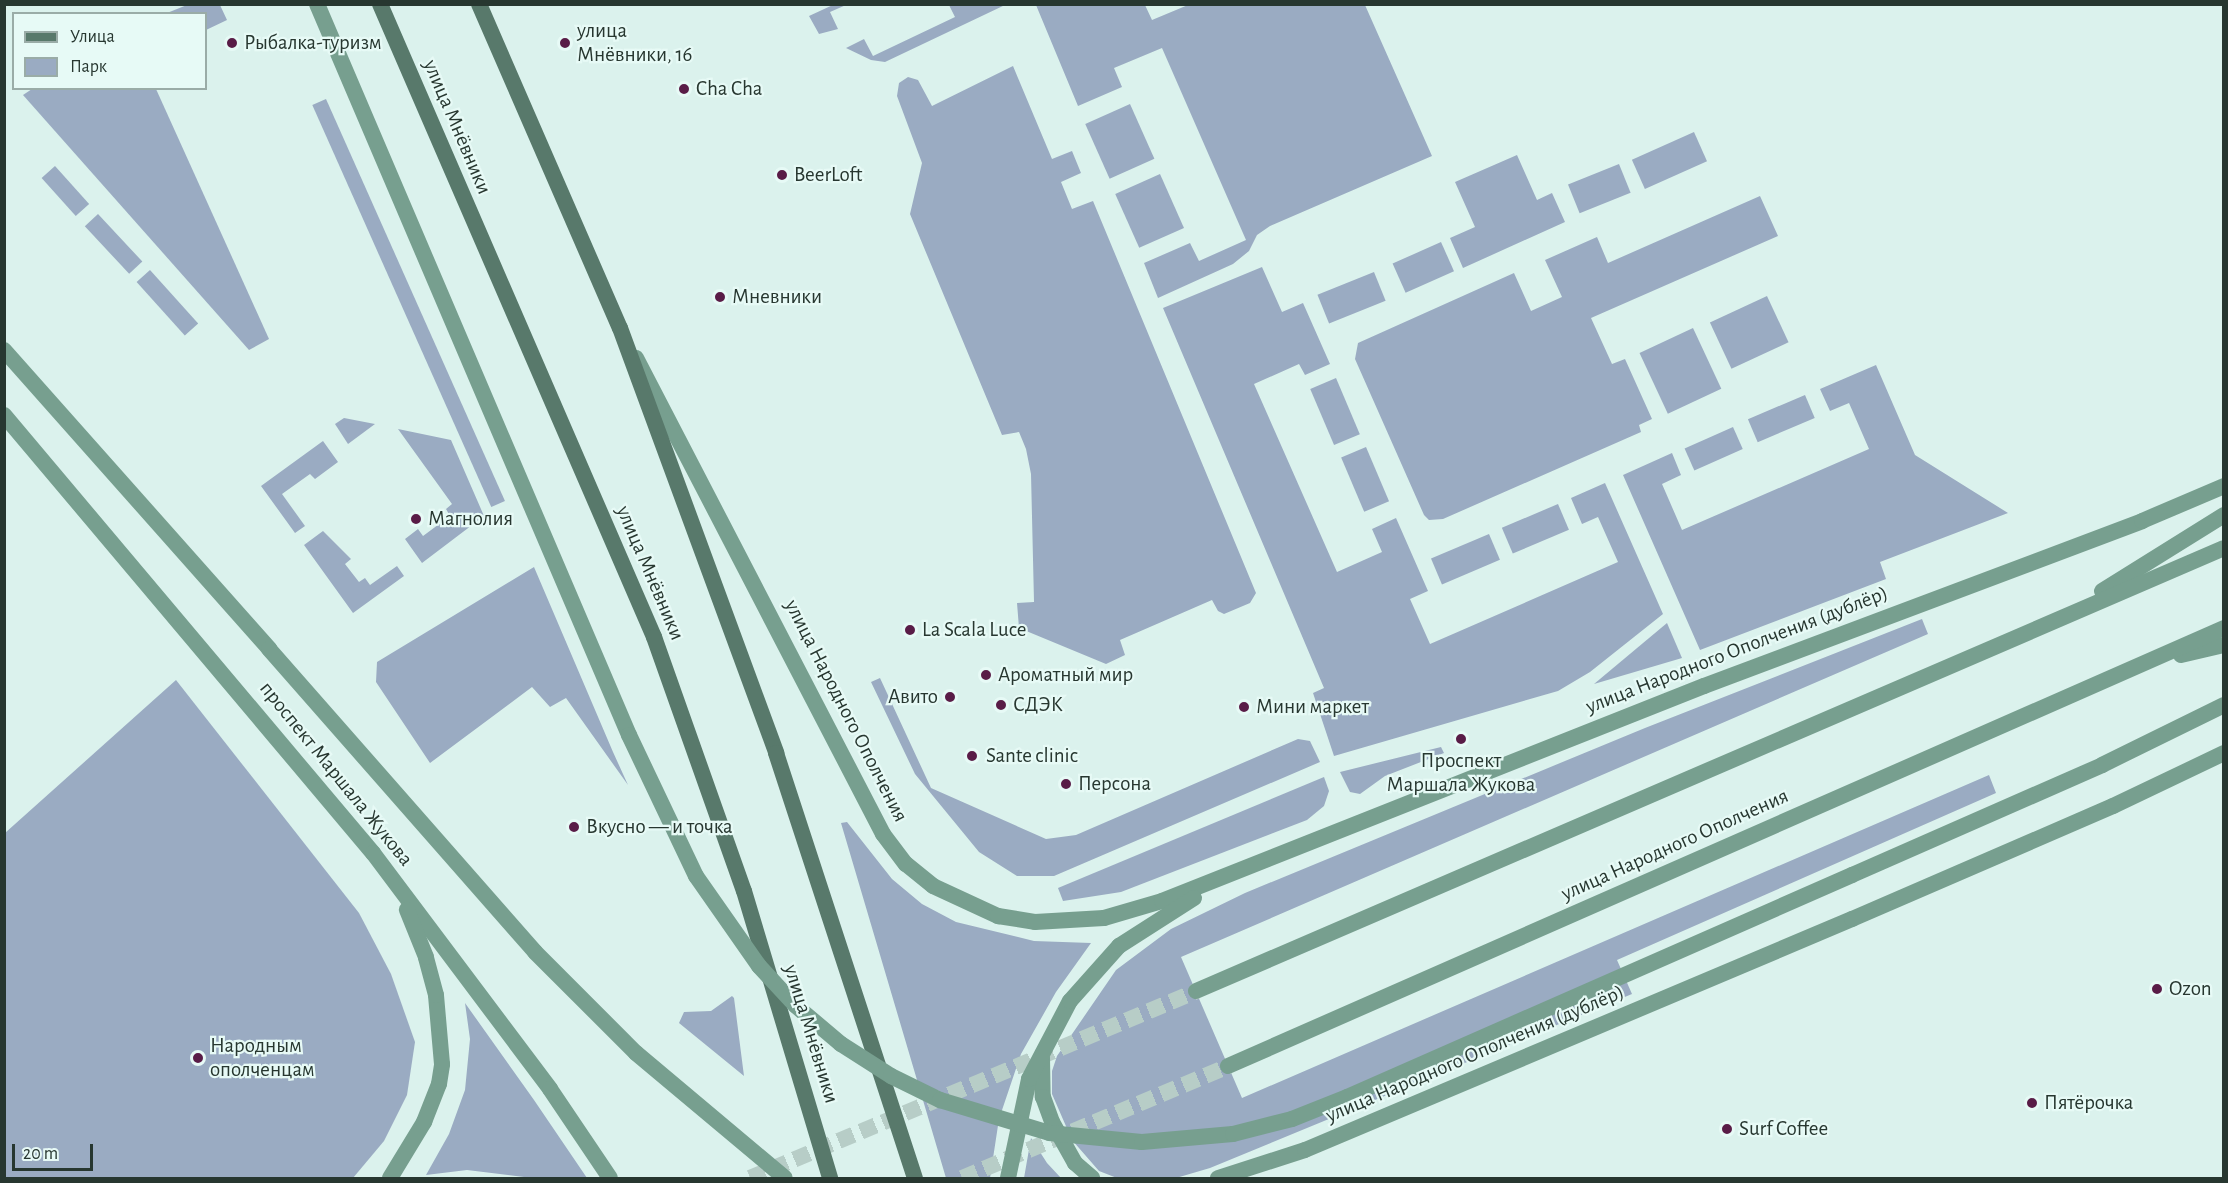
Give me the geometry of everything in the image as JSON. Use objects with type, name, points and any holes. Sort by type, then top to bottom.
[{"type":"main road","points":[[317,4],[629,735],[696,876],[759,966],[796,1006],[841,1044],[891,1076],[940,1100],[1049,1133],[1142,1142],[1233,1134],[1292,1119],[1347,1097],[2102,765],[2223,705]]},
{"type":"main road","name":"улица Мнёвники","points":[[380,4],[654,637],[744,891],[830,1179]]},
{"type":"main road","points":[[479,4],[620,328],[776,753],[915,1179]]},
{"type":"main road","name":"улица Народного Ополчения","points":[[620,328],[785,642],[863,801],[906,864],[933,886],[998,916],[1072,923],[1135,910],[1270,861]]},
{"type":"main road","name":"проспект Маршала Жукова","points":[[4,350],[535,952],[636,1053],[785,1179]]},
{"type":"main road","name":"проспект Маршала Жукова","points":[[4,415],[374,853],[550,1089],[610,1179]]},
{"type":"main road","name":"улица Народного Ополчения (дублёр)","points":[[1270,861],[1693,690],[2142,521],[2223,486]]},
{"type":"main road","points":[[2053,622],[2223,515]]},
{"type":"main road","points":[[1196,991],[2223,548]]},
{"type":"main road","points":[[2139,666],[2223,628]]},
{"type":"main road","points":[[2139,666],[2223,645]]},
{"type":"main road","name":"улица Народного Ополчения","points":[[1228,1066],[2139,666]]},
{"type":"main road","name":"улица Народного Ополчения (дублёр)","points":[[1305,1150],[2113,806],[2223,753]]},
{"type":"main road","points":[[374,853],[415,925],[436,995],[442,1040],[439,1084],[432,1105],[416,1140],[390,1179]]},
{"type":"main road","points":[[1008,1179],[1029,1079],[1048,1037],[1084,982],[1119,946],[1186,902],[1270,861]]},
{"type":"main road","points":[[1048,1037],[1042,1055],[1043,1097],[1063,1145],[1092,1179]]},
{"type":"main road","points":[[1218,1179],[1305,1150]]},
{"type":"main road","points":[[1255,1179],[1305,1150]]},
{"type":"green space","points":[[835,4],[846,5],[830,12],[838,29],[819,34],[809,16]]},
{"type":"green space","points":[[187,5],[220,5],[227,20],[207,30],[207,12],[170,12]]},
{"type":"green space","points":[[949,5],[1005,5],[885,62],[871,60],[846,48],[864,39],[873,56],[955,17]]},
{"type":"green space","points":[[1036,5],[1145,5],[1152,20],[1188,5],[1365,5],[1432,156],[1270,226],[1257,235],[1249,251],[1233,264],[1158,298],[1144,263],[1190,243],[1199,261],[1246,240],[1162,48],[1114,68],[1122,87],[1078,106]]},
{"type":"green space","points":[[1013,66],[1052,159],[1072,151],[1081,173],[1061,182],[1072,209],[1093,201],[1256,593],[1250,603],[1224,614],[1218,611],[1212,600],[1120,640],[1125,655],[1106,664],[1019,628],[1017,603],[1034,602],[1031,474],[1026,449],[1019,432],[1002,435],[910,214],[922,163],[897,96],[899,83],[908,77],[918,80],[932,106]]},
{"type":"green space","points":[[30,90],[156,90],[269,339],[249,350],[23,95]]},
{"type":"green space","points":[[326,99],[505,501],[491,507],[312,105]]},
{"type":"green space","points":[[1130,104],[1154,159],[1110,179],[1085,124]]},
{"type":"green space","points":[[1694,132],[1707,161],[1645,189],[1632,160]]},
{"type":"green space","points":[[1517,155],[1537,200],[1552,193],[1565,222],[1463,268],[1450,238],[1475,227],[1455,182]]},
{"type":"green space","points":[[1619,164],[1631,193],[1580,213],[1568,185]]},
{"type":"green space","points":[[55,166],[89,204],[76,216],[42,178]]},
{"type":"green space","points":[[1160,174],[1184,228],[1139,248],[1115,194]]},
{"type":"green space","points":[[1760,196],[1778,236],[1591,318],[1612,364],[1625,359],[1652,419],[1639,425],[1641,432],[1443,519],[1429,520],[1424,515],[1355,359],[1358,343],[1514,273],[1531,311],[1562,297],[1545,260],[1597,237],[1608,263]]},
{"type":"green space","points":[[98,214],[142,262],[129,274],[85,226]]},
{"type":"green space","points":[[1441,242],[1454,271],[1406,293],[1393,264]]},
{"type":"green space","points":[[1262,267],[1282,312],[1303,303],[1330,364],[1305,375],[1299,364],[1254,384],[1337,572],[1382,552],[1372,529],[1396,518],[1428,591],[1410,599],[1430,644],[1618,562],[1598,517],[1582,524],[1571,498],[1605,483],[1663,614],[1590,672],[1558,691],[1334,756],[1313,693],[1324,688],[1163,308]]},
{"type":"green space","points":[[150,270],[198,324],[185,336],[137,282]]},
{"type":"green space","points":[[1374,272],[1386,301],[1329,324],[1317,295]]},
{"type":"green space","points":[[1767,296],[1789,342],[1731,369],[1710,323]]},
{"type":"green space","points":[[1693,328],[1721,389],[1668,414],[1640,353]]},
{"type":"green space","points":[[1876,365],[1915,455],[2008,513],[1880,562],[1886,579],[1700,650],[1623,475],[1672,453],[1681,475],[1662,484],[1682,530],[1869,449],[1849,403],[1830,411],[1820,389]]},
{"type":"green space","points":[[1336,378],[1360,434],[1334,445],[1310,389]]},
{"type":"green space","points":[[1805,395],[1815,418],[1758,442],[1748,419]]},
{"type":"green space","points":[[344,418],[375,424],[348,444],[335,424]]},
{"type":"green space","points":[[1733,427],[1743,449],[1694,470],[1685,449]]},
{"type":"green space","points":[[398,429],[451,440],[484,516],[422,563],[405,539],[418,529],[423,536],[450,516],[446,509],[452,504]]},
{"type":"green space","points":[[323,441],[338,462],[315,479],[310,474],[282,494],[305,526],[295,533],[261,486]]},
{"type":"green space","points":[[1366,447],[1389,501],[1364,512],[1341,458]]},
{"type":"green space","points":[[1558,504],[1569,530],[1513,554],[1502,528]]},
{"type":"green space","points":[[323,531],[351,559],[345,564],[359,582],[365,578],[370,585],[397,566],[404,576],[353,613],[304,545]]},
{"type":"green space","points":[[1489,534],[1500,560],[1442,584],[1431,559]]},
{"type":"green space","points":[[534,567],[628,785],[566,698],[550,707],[532,687],[430,763],[376,682],[377,662]]},
{"type":"green space","points":[[1922,619],[1928,634],[1181,957],[1242,1098],[1989,775],[1996,793],[1617,960],[1632,994],[1210,1168],[1176,1178],[1117,1178],[1099,1171],[1072,1140],[1052,1094],[1052,1071],[1057,1056],[1116,970],[1171,929],[1245,893],[1645,728]]},
{"type":"green space","points":[[1667,623],[1682,658],[1594,684]]},
{"type":"green space","points":[[880,678],[931,788],[1046,839],[1076,835],[1298,739],[1310,741],[1320,762],[1054,876],[1017,876],[979,852],[915,774],[871,682]]},
{"type":"green space","points":[[176,680],[359,913],[391,974],[415,1042],[407,1095],[384,1141],[353,1178],[5,1178],[5,833]]},
{"type":"green space","points":[[1441,747],[1444,753],[1385,776],[1360,794],[1350,792],[1340,772]]},
{"type":"green space","points":[[1324,777],[1329,791],[1324,806],[1307,820],[1121,892],[1063,901],[1058,888]]},
{"type":"green space","points":[[847,822],[892,879],[922,904],[956,922],[1034,941],[1091,943],[1056,992],[1021,1054],[999,1119],[990,1178],[946,1178],[841,823]]},
{"type":"green space","points":[[732,996],[744,1076],[679,1023],[684,1012],[711,1011]]},
{"type":"green space","points":[[465,1003],[587,1178],[532,1178],[467,1170],[426,1175],[449,1134],[465,1090],[470,1039]]},
{"type":"green space","points":[[1031,1138],[1047,1163],[1061,1178],[1024,1178]]},
{"type":"tunnel","points":[[750,1178],[1196,991]]},
{"type":"tunnel","points":[[962,1178],[1228,1066]]},
{"type":"place","name":"Рыбалка-туризм","points":[[232,43]]},
{"type":"place","name":"улица Мнёвники, 16","points":[[565,43]]},
{"type":"place","name":"Cha Cha","points":[[684,89]]},
{"type":"place","name":"BeerLoft","points":[[782,175]]},
{"type":"place","name":"Мневники","points":[[720,297]]},
{"type":"place","name":"Магнолия","points":[[416,519]]},
{"type":"place","name":"La Scala Luce","points":[[910,630]]},
{"type":"place","name":"Ароматный мир","points":[[986,675]]},
{"type":"place","name":"Авито","points":[[950,697]]},
{"type":"place","name":"СДЭК","points":[[1001,705]]},
{"type":"place","name":"Мини маркет","points":[[1244,707]]},
{"type":"place","name":"Проспект Маршала Жукова","points":[[1461,739]]},
{"type":"place","name":"Sante clinic","points":[[972,756]]},
{"type":"place","name":"Персона","points":[[1066,784]]},
{"type":"place","name":"Вкусно — и точка","points":[[574,827]]},
{"type":"place","name":"Ozon","points":[[2157,989]]},
{"type":"place","name":"Народным ополченцам","points":[[198,1058]]},
{"type":"place","name":"Пятёрочка","points":[[2032,1103]]},
{"type":"place","name":"Surf Coffee","points":[[1727,1129]]}]
